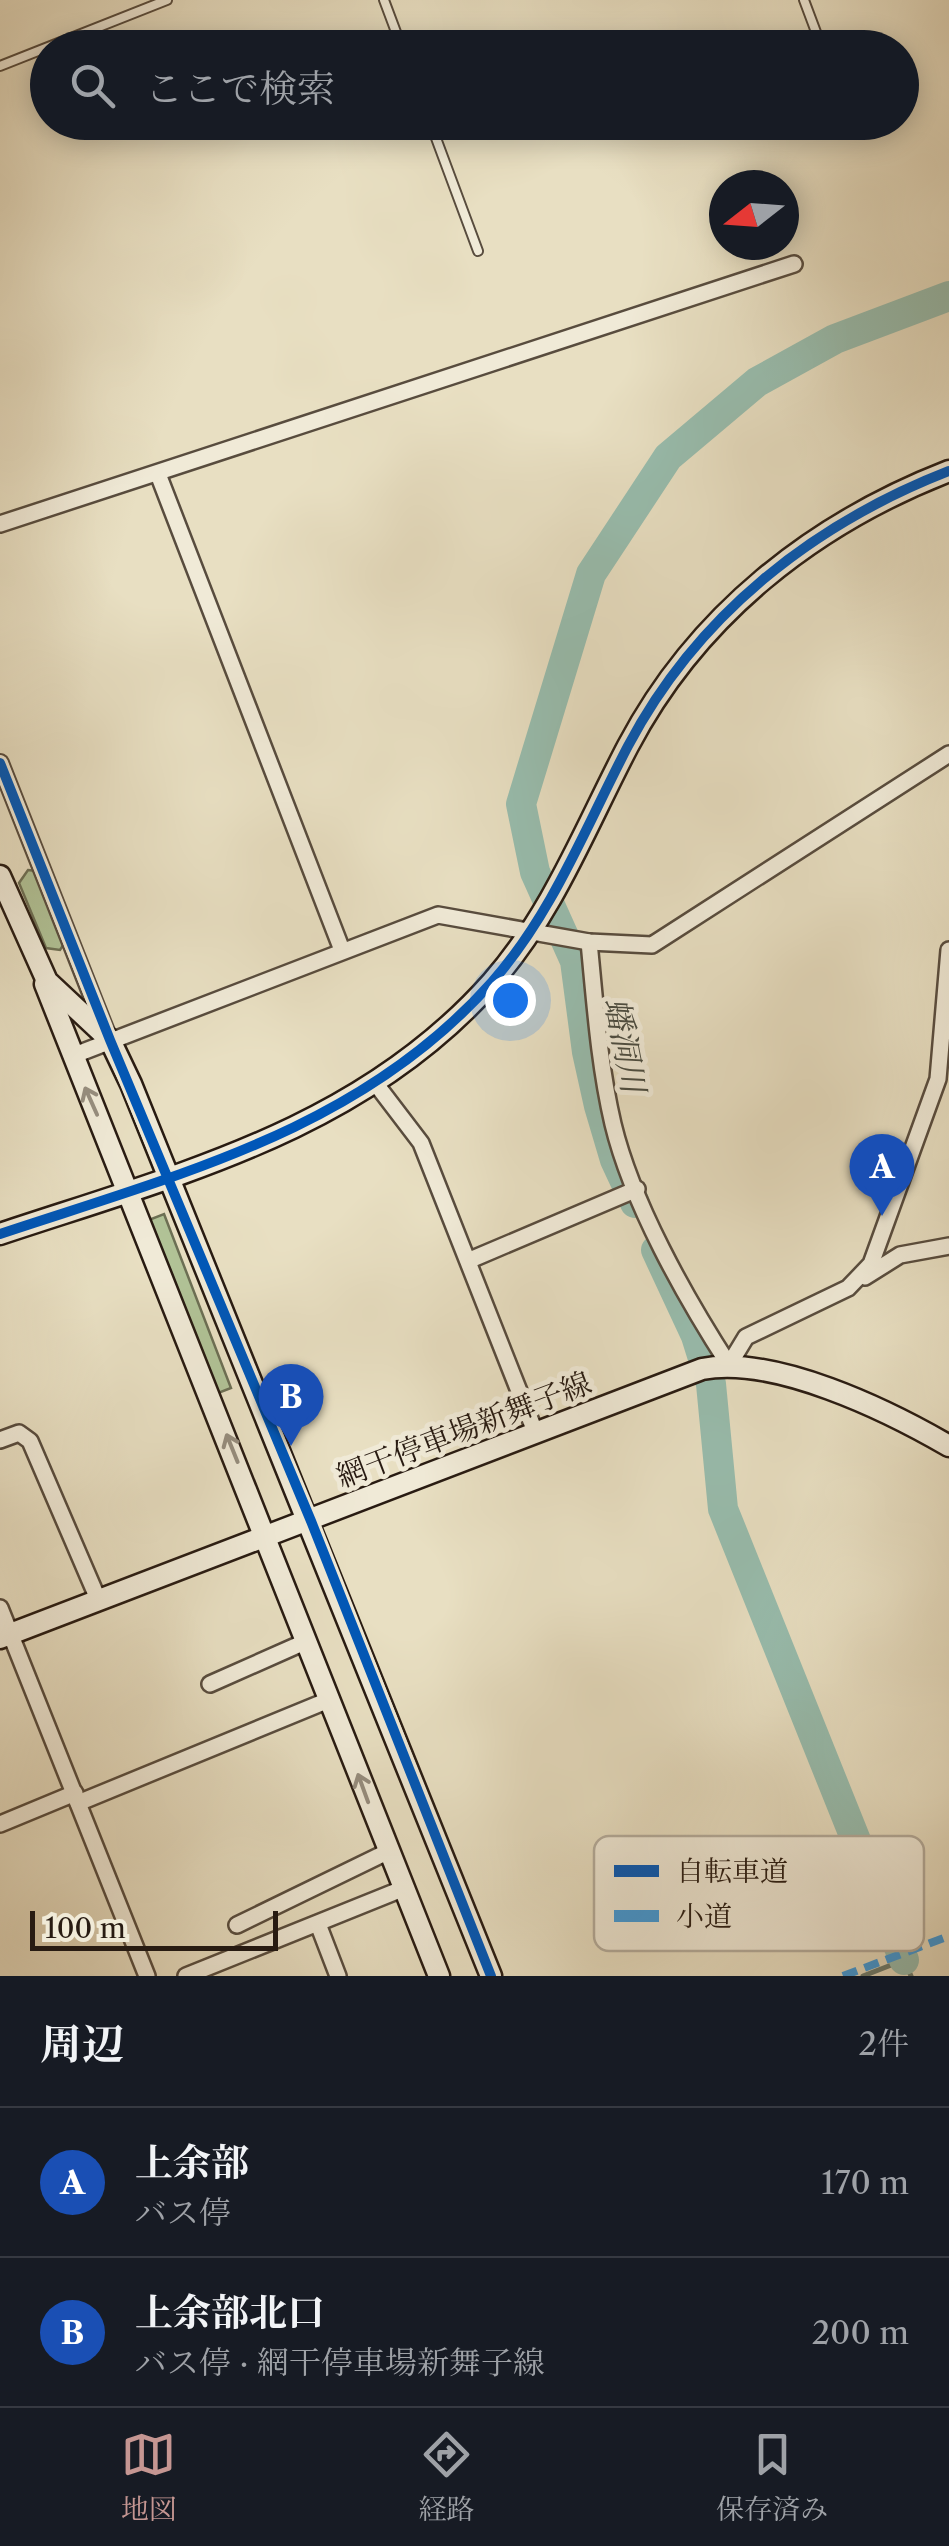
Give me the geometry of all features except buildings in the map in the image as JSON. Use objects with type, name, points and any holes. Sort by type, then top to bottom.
[{"type":"street","points":[[0,524],[794,264]]},
{"type":"street","points":[[0,1234],[275,1138],[376,1084],[470,1006],[524,927],[647,711],[707,633],[771,572],[820,534],[868,506],[949,472]]},
{"type":"street","points":[[158,474],[342,950]]},
{"type":"street","points":[[72,1056],[438,915],[524,927],[589,942],[652,945],[949,754]]},
{"type":"street","points":[[0,763],[110,1040],[170,1175],[311,1521],[491,1976]]},
{"type":"street","points":[[0,876],[47,981],[110,1040]]},
{"type":"street","points":[[28,939],[439,1976]]},
{"type":"street","points":[[589,942],[602,1066],[614,1129],[637,1190],[700,1320],[716,1367]]},
{"type":"street","points":[[858,1282],[886,1234],[933,1099],[949,950]]},
{"type":"street","points":[[376,1084],[420,1143],[470,1260],[536,1434]]},
{"type":"street","points":[[470,1260],[637,1190]]},
{"type":"street","points":[[716,1367],[746,1337],[858,1282],[900,1255],[949,1246]]},
{"type":"street","points":[[716,1367],[767,1370],[829,1391],[916,1426],[949,1446]]},
{"type":"street","name":"網干停車場新舞子線","points":[[5,1636],[716,1367]]},
{"type":"street","points":[[0,1440],[18,1433],[30,1440],[98,1599]]},
{"type":"street","points":[[0,1608],[5,1636],[76,1798],[147,1976]]},
{"type":"street","points":[[210,1684],[307,1641]]},
{"type":"street","points":[[0,1824],[331,1699]]},
{"type":"street","points":[[237,1925],[387,1852]]},
{"type":"street","points":[[186,1976],[402,1890]]},
{"type":"street","points":[[318,1924],[338,1976]]},
{"type":"lane","points":[[91,30],[167,0]]},
{"type":"lane","points":[[384,0],[395,30]]},
{"type":"lane","points":[[804,0],[815,30]]},
{"type":"lane","points":[[0,66],[30,54]]},
{"type":"lane","points":[[437,140],[478,252]]},
{"type":"green space","points":[[28,870],[36,871],[64,944],[60,950],[46,948],[19,883]]},
{"type":"green space","points":[[164,1214],[231,1388],[208,1397],[141,1223]]},
{"type":"waterway","name":"蟠洞川","points":[[635,1203],[615,1160],[599,1106],[587,1052],[575,961],[535,872],[521,804],[591,574],[668,457],[757,382],[835,339],[949,296]]},
{"type":"waterway","name":"蟠洞川","points":[[656,1250],[696,1336],[711,1384],[723,1509],[854,1836]]},
{"type":"waterway","name":"蟠洞川","points":[[900,1951],[904,1960]]},
{"type":"waterway","points":[[863,1976],[904,1960],[911,1976]]},
{"type":"marked path","points":[[924,1945],[949,1936]]},
{"type":"marked path","points":[[843,1976],[909,1951]]},
{"type":"cycle path","points":[[0,1234],[135,1190],[265,1141],[327,1111],[386,1075],[441,1033],[492,982],[533,927],[656,699],[724,615],[763,579],[851,518],[949,471]]},
{"type":"cycle path","points":[[0,763],[110,1040],[311,1521],[491,1976]]},
{"type":"place","name":"上余部","points":[[882,1216]]},
{"type":"place","name":"上余部北口","points":[[291,1446]]}]
